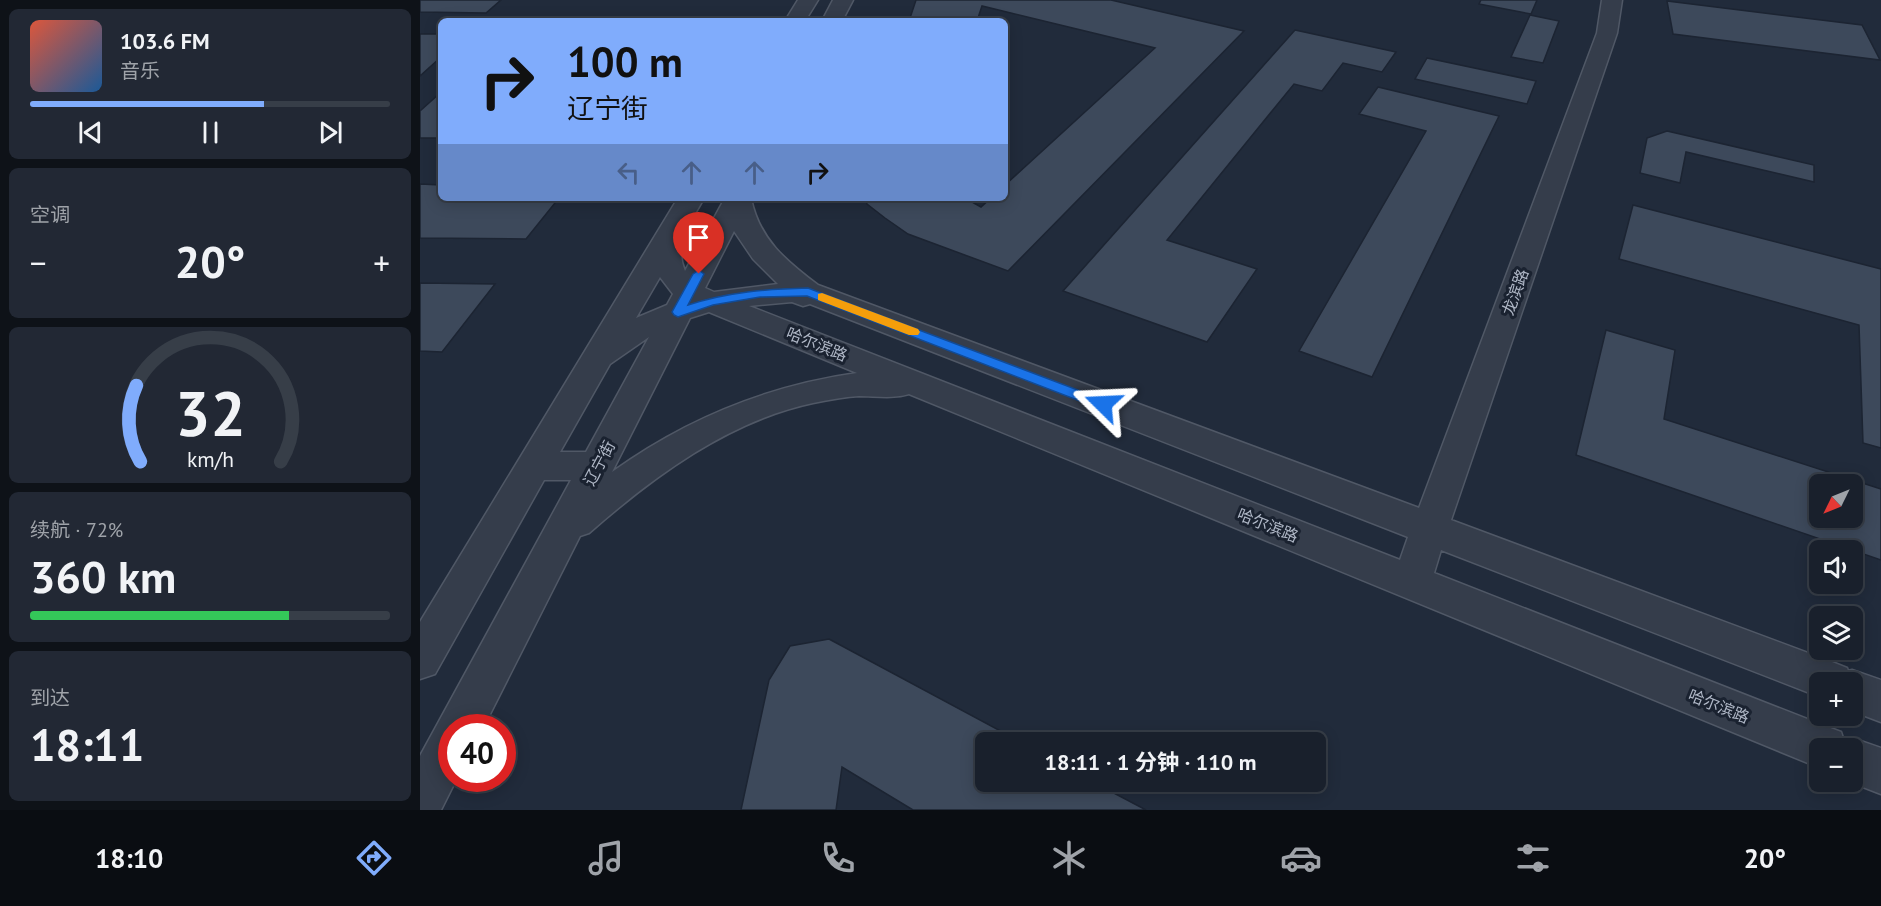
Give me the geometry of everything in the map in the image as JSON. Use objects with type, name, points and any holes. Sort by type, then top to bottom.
[{"type":"street","points":[[797,18],[808,0]]},
{"type":"street","points":[[834,18],[843,0]]},
{"type":"street","name":"龙滨路","points":[[1411,582],[1607,33],[1612,0]]},
{"type":"street","points":[[420,660],[680,218],[735,205],[750,238],[784,274],[808,292],[1809,673]]},
{"type":"street","name":"辽宁街","points":[[466,714],[597,466],[693,302],[735,205]]},
{"type":"street","name":"哈尔滨路","points":[[680,218],[665,260],[672,277],[693,302],[769,325],[1809,742]]},
{"type":"street","points":[[599,356],[639,329],[693,302],[760,293],[808,292]]},
{"type":"street","points":[[769,325],[808,292]]},
{"type":"street","points":[[560,538],[605,495],[656,459],[706,431],[759,408],[815,391],[871,382],[925,387]]},
{"type":"street","points":[[534,466],[597,466]]},
{"type":"street","points":[[1863,694],[1881,701]]},
{"type":"street","points":[[1863,764],[1881,771]]},
{"type":"street","points":[[420,802],[438,769]]},
{"type":"building","points":[[420,0],[501,0],[486,13],[420,12]]},
{"type":"building","points":[[916,0],[1111,0],[1244,31],[1008,271],[908,234],[866,201],[970,201],[981,207],[988,201],[1008,201],[1008,182],[1155,48],[982,6],[978,18],[910,18]]},
{"type":"building","points":[[1481,0],[1537,0],[1531,14],[1479,4]]},
{"type":"building","points":[[1667,1],[1862,25],[1880,60],[1673,34]]},
{"type":"building","points":[[1530,15],[1559,21],[1543,63],[1511,57]]},
{"type":"building","points":[[1295,30],[1396,52],[1382,72],[1343,63],[1322,91],[1294,84],[1167,240],[1257,269],[1207,342],[1063,291]]},
{"type":"building","points":[[420,34],[438,34],[438,60],[420,76]]},
{"type":"building","points":[[1427,58],[1536,81],[1527,104],[1415,79]]},
{"type":"building","points":[[1378,87],[1499,116],[1372,377],[1299,351],[1426,131],[1359,114]]},
{"type":"building","points":[[438,95],[438,138],[420,138],[420,111]]},
{"type":"building","points":[[1667,131],[1814,165],[1814,182],[1686,152],[1680,183],[1640,173],[1647,138]]},
{"type":"building","points":[[420,184],[438,185],[438,201],[557,201],[526,239],[420,238]]},
{"type":"building","points":[[1633,205],[1881,269],[1881,448],[1863,443],[1859,325],[1619,259]]},
{"type":"building","points":[[420,283],[495,284],[442,352],[420,351]]},
{"type":"building","points":[[1606,330],[1675,350],[1664,419],[1834,474],[1809,474],[1809,528],[1863,528],[1863,483],[1881,489],[1881,560],[1863,554],[1863,540],[1823,540],[1576,455]]},
{"type":"building","points":[[829,639],[1002,732],[975,732],[975,792],[1112,792],[1146,810],[913,810],[842,767],[836,810],[741,810],[769,680],[790,646]]},
{"type":"slow traffic","points":[[822,297],[914,332]]},
{"type":"route","points":[[699,274],[678,312],[712,302],[760,293],[808,292],[1103,404]]}]
